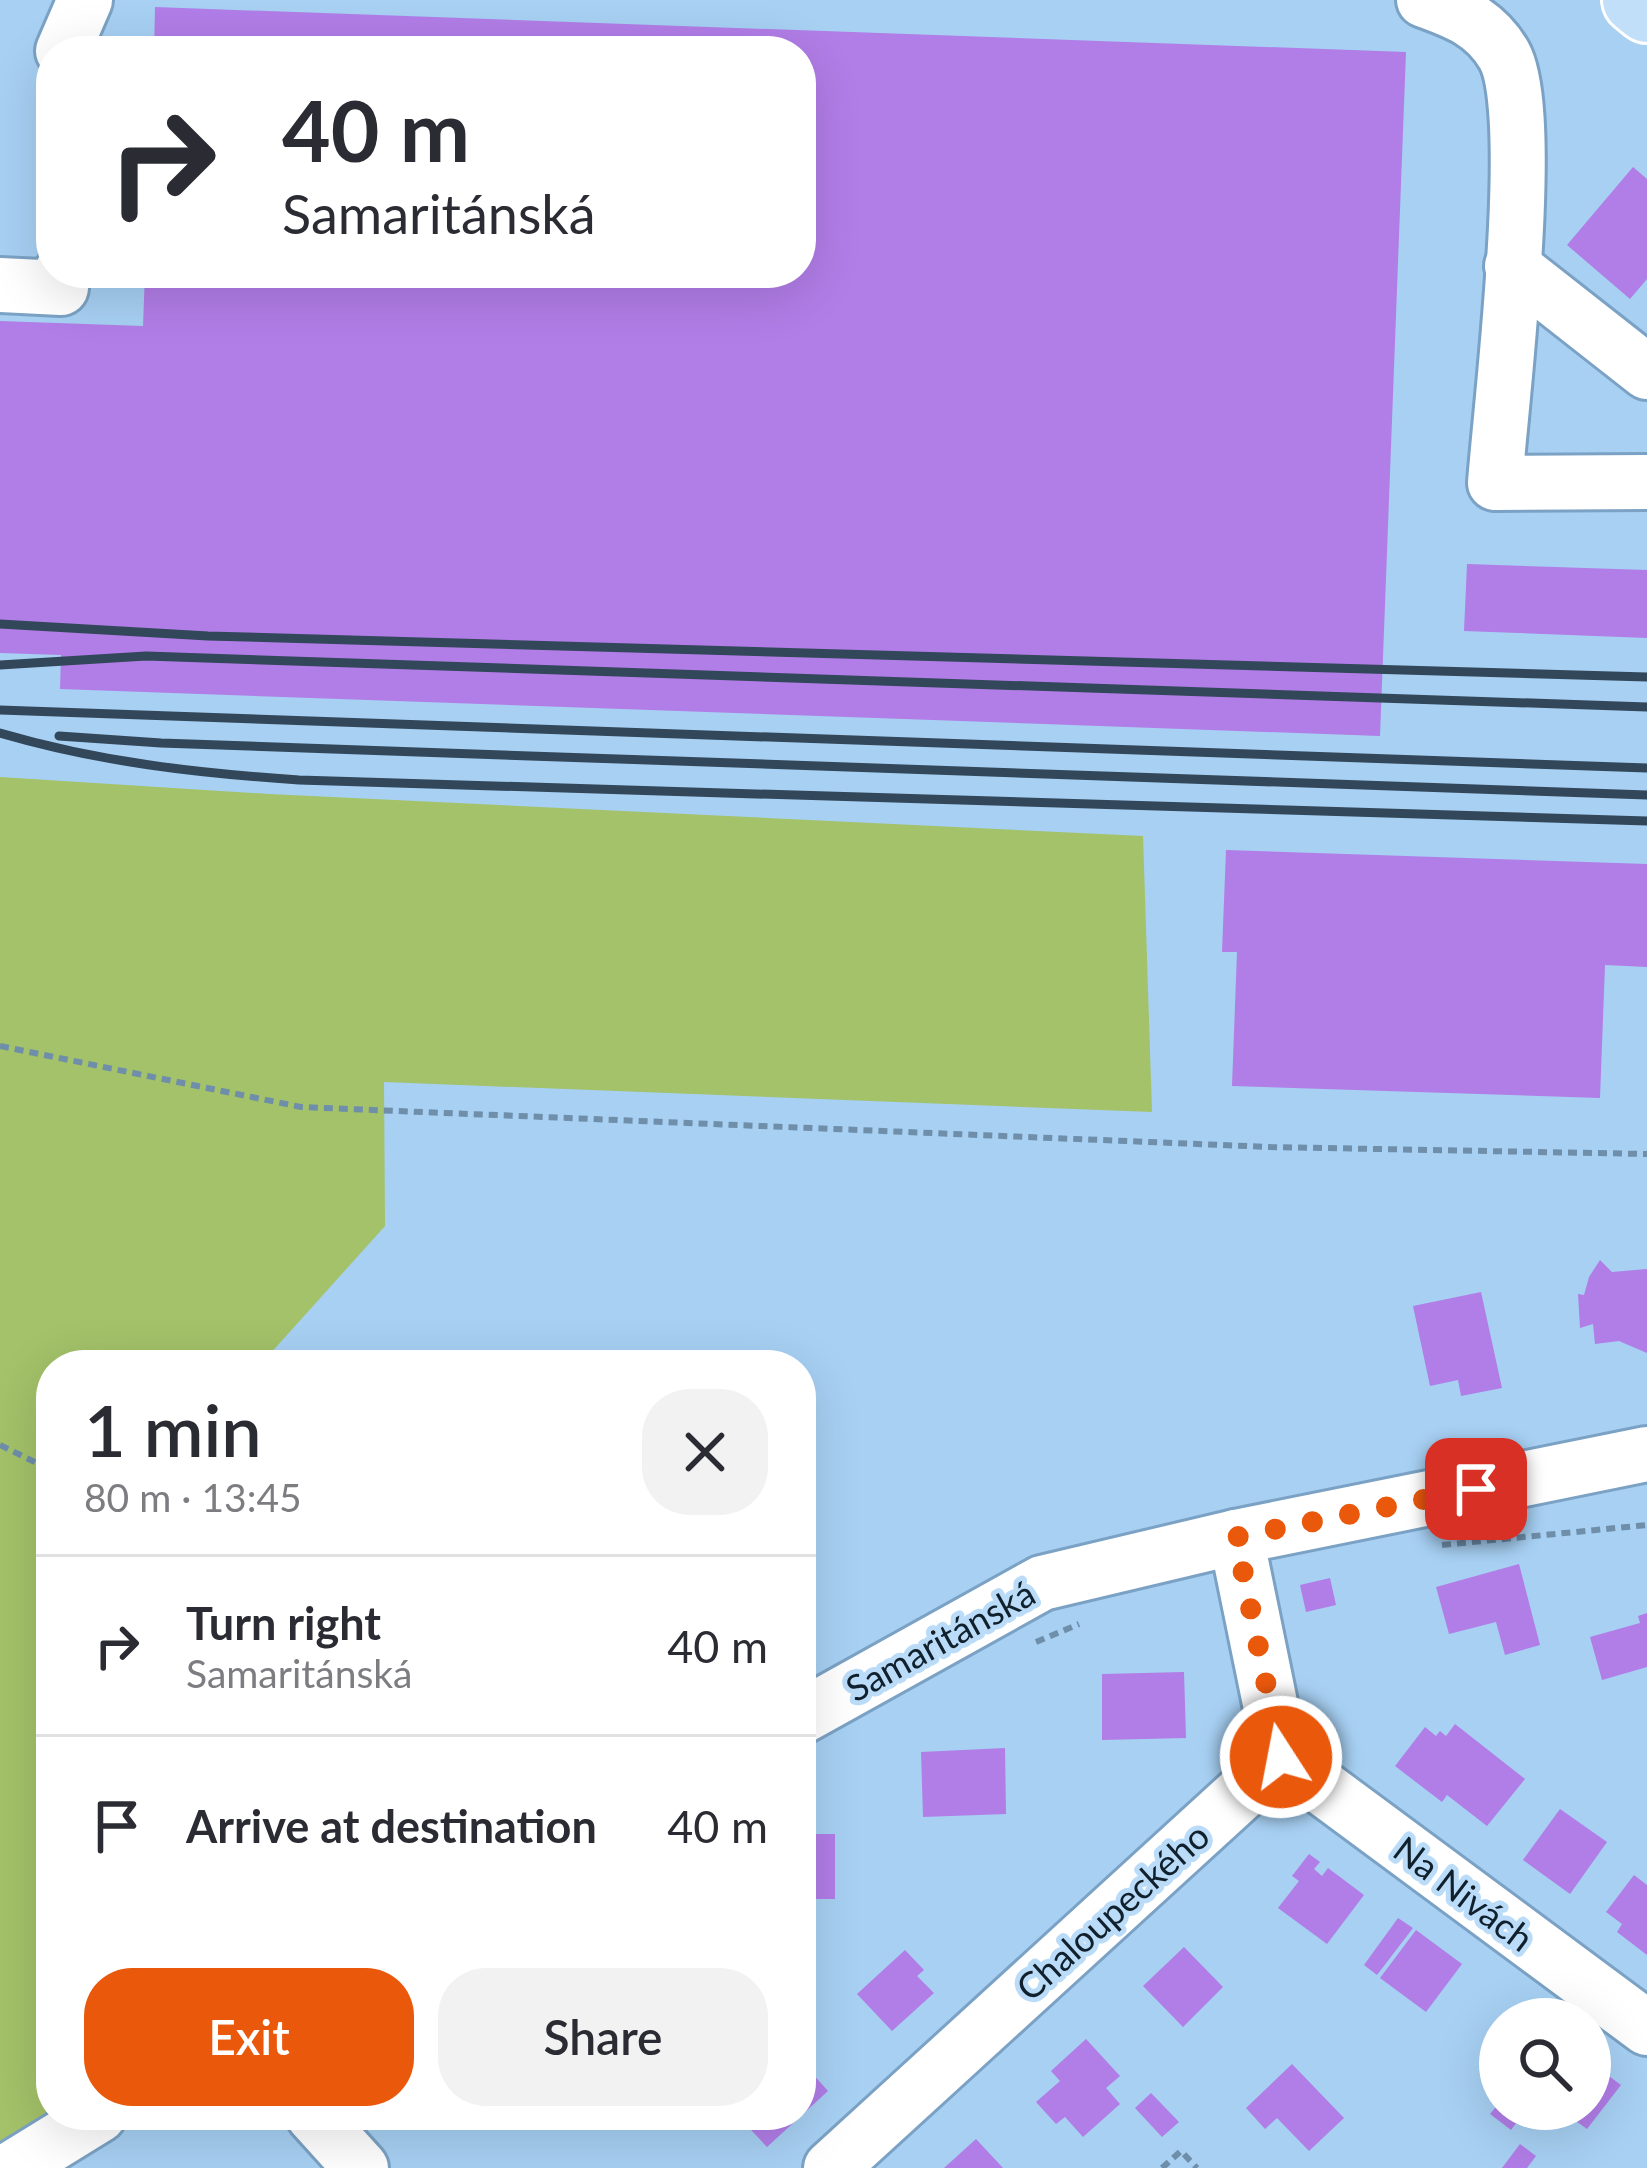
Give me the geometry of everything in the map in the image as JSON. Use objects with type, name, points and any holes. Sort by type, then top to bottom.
[{"type":"main road","points":[[1636,0],[1647,9]]},
{"type":"street","points":[[69,36],[85,0]]},
{"type":"street","points":[[1424,0],[1471,16],[1506,57],[1518,119],[1495,484],[1647,482]]},
{"type":"street","points":[[1512,266],[1647,372]]},
{"type":"street","points":[[0,285],[36,287]]},
{"type":"street","name":"Samaritánská","points":[[816,1709],[1042,1583],[1236,1537],[1647,1454]]},
{"type":"street","points":[[1236,1537],[1281,1757]]},
{"type":"street","name":"Na Nivách","points":[[1281,1757],[1647,2028]]},
{"type":"street","name":"Chaloupeckého","points":[[831,2168],[1281,1757]]},
{"type":"street","points":[[14,2168],[75,2130]]},
{"type":"street","points":[[327,2130],[361,2168]]},
{"type":"path","points":[[0,1046],[301,1106],[1270,1147],[1647,1154]]},
{"type":"path","points":[[0,1444],[36,1462]]},
{"type":"path","points":[[1162,2168],[1181,2151],[1197,2168]]},
{"type":"green space","points":[[0,777],[1143,836],[1152,1112],[384,1082],[385,1226],[273,1350],[36,1350],[36,2124],[0,2144]]},
{"type":"building","points":[[155,7],[1406,52],[1380,736],[60,689],[61,655],[0,653],[0,321],[143,326],[144,288],[816,288],[816,36],[154,36]]},
{"type":"building","points":[[1633,167],[1647,179],[1647,279],[1630,299],[1567,245]]},
{"type":"building","points":[[1467,564],[1647,570],[1647,638],[1464,631]]},
{"type":"building","points":[[1226,850],[1647,864],[1647,967],[1605,965],[1600,1098],[1232,1086],[1237,952],[1222,952]]},
{"type":"building","points":[[1600,1260],[1612,1272],[1647,1269],[1647,1353],[1619,1341],[1595,1344],[1593,1324],[1580,1328],[1578,1294],[1584,1295]]},
{"type":"building","points":[[1481,1292],[1502,1388],[1461,1396],[1458,1380],[1430,1386],[1413,1306]]},
{"type":"building","points":[[1519,1564],[1540,1645],[1505,1655],[1496,1622],[1449,1634],[1436,1587]]},
{"type":"building","points":[[1330,1578],[1336,1605],[1306,1612],[1300,1585]]},
{"type":"building","points":[[1647,1613],[1647,1667],[1602,1680],[1590,1637],[1640,1623],[1638,1616]]},
{"type":"building","points":[[1184,1672],[1186,1738],[1102,1740],[1102,1674]]},
{"type":"building","points":[[1455,1724],[1525,1779],[1487,1826],[1447,1795],[1442,1802],[1395,1766],[1425,1727],[1436,1736],[1440,1731],[1446,1736]]},
{"type":"building","points":[[1005,1748],[1006,1814],[923,1817],[921,1752]]},
{"type":"building","points":[[1560,1809],[1607,1842],[1570,1894],[1523,1860]]},
{"type":"building","points":[[816,1834],[835,1834],[835,1899],[816,1899]]},
{"type":"building","points":[[1309,1854],[1320,1862],[1314,1869],[1322,1876],[1328,1868],[1364,1895],[1327,1944],[1278,1908],[1299,1881],[1292,1876]]},
{"type":"building","points":[[1634,1875],[1647,1885],[1647,1955],[1617,1932],[1622,1924],[1606,1912]]},
{"type":"building","points":[[1398,1918],[1413,1928],[1377,1975],[1364,1965]]},
{"type":"building","points":[[1416,1930],[1462,1964],[1426,2012],[1380,1978]]},
{"type":"building","points":[[1184,1947],[1223,1987],[1183,2027],[1143,1986]]},
{"type":"building","points":[[905,1950],[924,1970],[917,1976],[934,1993],[892,2031],[857,1994]]},
{"type":"building","points":[[1086,2039],[1120,2076],[1106,2088],[1120,2104],[1083,2137],[1065,2117],[1056,2124],[1036,2102],[1060,2081],[1051,2071]]},
{"type":"building","points":[[1292,2064],[1344,2118],[1309,2151],[1277,2118],[1265,2129],[1246,2108]]},
{"type":"building","points":[[816,2078],[828,2091],[816,2102]]},
{"type":"building","points":[[1611,2078],[1621,2085],[1611,2098]]},
{"type":"building","points":[[1151,2093],[1179,2122],[1162,2137],[1135,2108]]},
{"type":"building","points":[[751,2130],[786,2130],[767,2147]]},
{"type":"building","points":[[976,2139],[1003,2168],[944,2168]]},
{"type":"building","points":[[1520,2144],[1536,2156],[1527,2168],[1502,2168]]},
{"type":"railway","points":[[0,624],[208,636],[1647,677]]},
{"type":"railway","points":[[0,665],[146,656],[1647,707]]},
{"type":"railway","points":[[0,710],[1647,768]]},
{"type":"railway","points":[[0,733],[148,765],[299,780],[1647,821]]},
{"type":"railway","points":[[59,736],[1647,795]]},
{"type":"route","points":[[1281,1757],[1236,1537],[1476,1489]]}]
